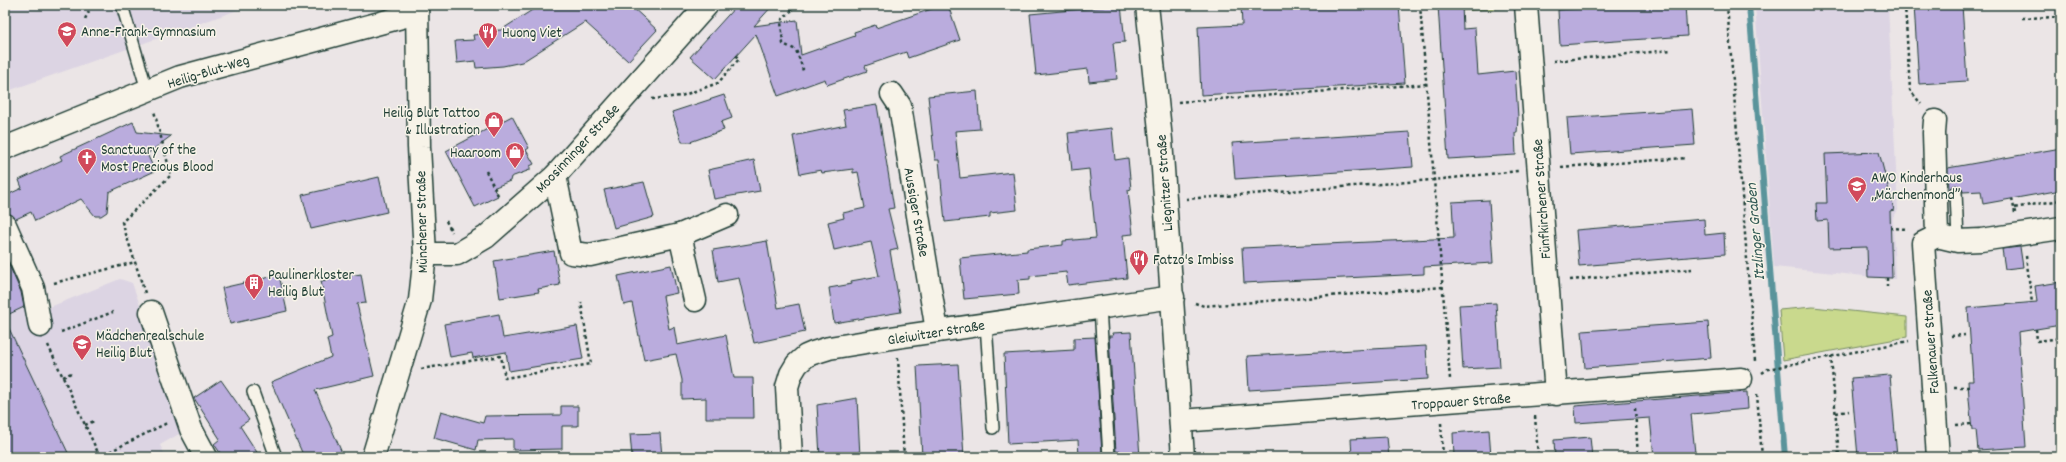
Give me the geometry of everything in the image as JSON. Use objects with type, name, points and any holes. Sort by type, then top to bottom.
[{"type":"street","name":"Moosinninger Straße","points":[[425,254],[457,254],[486,237],[555,176],[707,5]]},
{"type":"street","name":"Liegnitzer Straße","points":[[1147,5],[1158,103],[1166,201],[1182,422],[1183,457]]},
{"type":"street","name":"Fünfkirchener Straße","points":[[1526,5],[1556,394]]},
{"type":"street","name":"Heilig-Blut-Weg","points":[[5,148],[150,98],[180,77],[417,9]]},
{"type":"street","name":"Münchener Straße","points":[[373,457],[420,300],[425,254],[419,147],[417,9]]},
{"type":"street","name":"Aussiger Straße","points":[[892,94],[900,106],[937,331]]},
{"type":"street","points":[[1935,122],[1934,133],[1938,236],[1958,241],[1981,240],[2061,228]]},
{"type":"street","points":[[555,176],[571,253],[590,255],[680,235],[727,215]]},
{"type":"street","points":[[5,225],[33,288],[43,332]]},
{"type":"street","points":[[680,235],[694,300]]},
{"type":"street","name":"Falkenauer Straße","points":[[1938,236],[1923,243],[1938,457]]},
{"type":"street","name":"Gleiwitzer Straße","points":[[791,457],[787,387],[791,374],[797,364],[806,356],[829,348],[897,337],[1173,297]]},
{"type":"street","points":[[151,312],[191,429],[206,457]]},
{"type":"street","name":"Troppauer Straße","points":[[1182,422],[1533,396],[1633,387],[1748,374]]},
{"type":"lane","points":[[122,5],[150,98]]},
{"type":"lane","points":[[1956,192],[1958,241]]},
{"type":"lane","points":[[1100,307],[1109,457]]},
{"type":"lane","points":[[986,324],[993,428]]},
{"type":"lane","points":[[253,392],[276,457]]},
{"type":"path","points":[[85,19],[92,5]]},
{"type":"path","points":[[1420,5],[1427,84],[1432,180],[1443,287],[1445,402],[1443,457]]},
{"type":"path","points":[[1727,5],[1748,374]]},
{"type":"path","points":[[1905,5],[1910,90],[1935,122]]},
{"type":"path","points":[[792,10],[781,21],[783,44],[796,50],[803,69],[800,70]]},
{"type":"path","points":[[2022,18],[2061,17],[2061,20]]},
{"type":"path","points":[[1530,63],[1672,50]]},
{"type":"path","points":[[647,100],[681,96],[718,83],[739,59],[736,56]]},
{"type":"path","points":[[1158,103],[1427,84]]},
{"type":"path","name":"Heilig-Blut-Weg","points":[[150,98],[171,175],[122,222],[151,312]]},
{"type":"path","points":[[1166,201],[1432,180],[1538,169],[1686,158]]},
{"type":"path","points":[[486,171],[502,203]]},
{"type":"path","points":[[2058,191],[2060,205]]},
{"type":"path","points":[[2012,199],[2014,212]]},
{"type":"path","points":[[2014,208],[2060,200]]},
{"type":"path","points":[[1890,228],[1906,228]]},
{"type":"path","points":[[2022,234],[2032,303]]},
{"type":"path","points":[[33,288],[135,262]]},
{"type":"path","points":[[1547,282],[1692,269]]},
{"type":"path","points":[[1887,278],[1887,287]]},
{"type":"path","points":[[1173,297],[1204,306],[1443,287]]},
{"type":"path","points":[[416,369],[501,356],[505,378],[591,364],[582,302]]},
{"type":"path","points":[[113,312],[43,332],[100,457],[168,422]]},
{"type":"path","points":[[2036,329],[2037,341],[2061,338]]},
{"type":"path","points":[[897,337],[904,457]]},
{"type":"path","points":[[1768,369],[1930,337]]},
{"type":"path","points":[[1831,356],[1839,457]]},
{"type":"path","points":[[63,377],[71,373]]},
{"type":"path","points":[[1633,387],[1638,457]]},
{"type":"path","points":[[1757,393],[1762,457]]},
{"type":"path","points":[[1533,396],[1538,457]]},
{"type":"path","points":[[1836,413],[1849,411]]},
{"type":"path","points":[[85,426],[94,421]]},
{"type":"path","points":[[2056,457],[2061,438]]},
{"type":"shaded area","name":"Anne-Frank-Gymnasium","points":[[5,5],[252,5],[5,92]]},
{"type":"shaded area","points":[[1755,5],[1888,5],[1898,210],[1893,218],[1895,279],[1774,267]]},
{"type":"shaded area","name":"Mädchenrealschule Heilig Blut","points":[[5,234],[40,311],[120,279],[132,283],[178,411],[179,434],[160,445],[166,457],[5,457]]},
{"type":"green space","points":[[1439,5],[1510,5],[1510,8],[1439,12]]},
{"type":"green space","points":[[1813,307],[1907,317],[1907,337],[1783,360],[1779,310]]},
{"type":"building","points":[[540,5],[630,5],[657,30],[628,61],[585,22],[522,62],[503,66],[476,68],[475,61],[457,63],[455,41],[474,40],[473,35],[483,34],[483,31],[501,30]]},
{"type":"building","points":[[737,5],[773,5],[754,26],[797,20],[801,55],[855,36],[854,32],[875,25],[876,28],[943,5],[948,5],[960,40],[908,58],[906,52],[865,66],[867,71],[827,85],[825,79],[778,96],[756,34],[715,79],[690,57]]},
{"type":"building","points":[[1104,5],[1121,5],[1125,42],[1113,43],[1117,79],[1089,82],[1088,69],[1036,75],[1030,14],[1104,7]]},
{"type":"building","points":[[1241,5],[1399,5],[1405,83],[1201,95],[1198,27],[1242,25]]},
{"type":"building","points":[[1438,5],[1462,5],[1463,29],[1475,28],[1478,75],[1515,71],[1518,117],[1517,133],[1515,133],[1516,155],[1448,159]]},
{"type":"building","points":[[1625,5],[1685,5],[1687,36],[1560,45],[1558,10]]},
{"type":"building","points":[[1914,5],[1962,5],[1967,81],[1919,84]]},
{"type":"building","points":[[977,91],[980,129],[955,131],[960,178],[1013,172],[1017,210],[990,213],[990,217],[945,222],[939,160],[935,160],[928,96]]},
{"type":"building","points":[[724,95],[732,118],[721,122],[724,130],[690,142],[682,142],[672,112]]},
{"type":"building","points":[[877,105],[894,208],[888,209],[898,249],[890,251],[901,312],[834,323],[829,288],[852,284],[851,281],[879,276],[871,242],[834,250],[828,222],[844,218],[843,213],[865,208],[858,172],[853,173],[853,169],[822,173],[821,170],[800,174],[793,136],[846,125],[843,110]]},
{"type":"building","points":[[1692,109],[1695,145],[1570,154],[1567,118]]},
{"type":"building","points":[[512,116],[529,148],[526,150],[534,164],[530,166],[530,170],[511,177],[510,181],[493,188],[498,196],[475,207],[446,151]]},
{"type":"building","name":"Sanctuary of the Most Precious Blood","points":[[133,122],[137,132],[171,136],[147,154],[155,171],[109,192],[107,212],[101,216],[95,216],[81,199],[35,221],[31,212],[16,219],[12,215],[5,213],[5,196],[22,188],[19,180],[62,160],[60,156]]},
{"type":"building","points":[[1112,128],[1115,160],[1128,158],[1131,189],[1128,190],[1133,234],[1123,235],[1127,278],[1068,285],[1066,272],[1030,276],[1030,279],[1018,280],[1019,294],[964,299],[960,258],[1027,251],[1027,249],[1063,245],[1063,241],[1096,238],[1089,169],[1072,171],[1068,133]]},
{"type":"building","points":[[1410,132],[1413,167],[1235,179],[1232,143]]},
{"type":"building","points":[[2061,148],[2061,190],[1983,204],[1981,191],[1963,192],[1962,188],[1956,185],[1952,186],[1949,190],[1948,168]]},
{"type":"building","points":[[1879,152],[1894,210],[1890,211],[1892,278],[1868,277],[1867,247],[1829,248],[1828,220],[1817,221],[1816,203],[1827,203],[1825,154]]},
{"type":"building","points":[[754,160],[760,191],[714,199],[708,170]]},
{"type":"building","points":[[379,177],[387,212],[311,229],[302,195]]},
{"type":"building","points":[[644,182],[654,217],[614,228],[604,190]]},
{"type":"building","points":[[1489,200],[1493,263],[1424,267],[1424,274],[1244,283],[1242,248],[1454,238],[1452,202]]},
{"type":"building","points":[[1704,219],[1705,235],[1724,233],[1725,254],[1579,266],[1576,230]]},
{"type":"building","points":[[767,241],[778,308],[799,304],[805,332],[754,343],[739,278],[718,282],[713,250]]},
{"type":"building","points":[[2020,247],[2023,267],[2005,269],[2002,249]]},
{"type":"building","points":[[554,251],[560,285],[538,289],[539,292],[500,298],[494,261]]},
{"type":"building","points":[[5,256],[21,292],[24,307],[5,316]]},
{"type":"building","points":[[671,265],[677,293],[663,296],[669,329],[674,327],[677,345],[726,335],[734,378],[753,378],[754,418],[706,418],[706,398],[682,399],[682,380],[676,354],[644,360],[632,303],[624,305],[618,276]]},
{"type":"building","points":[[361,274],[366,303],[357,304],[374,376],[315,390],[342,453],[332,457],[304,457],[271,382],[331,357],[327,339],[332,337],[321,281]]},
{"type":"building","name":"Paulinerkloster Heilig Blut","points":[[279,275],[287,311],[230,324],[222,288]]},
{"type":"building","points":[[2061,282],[2061,325],[2018,332],[2026,447],[1978,450],[1976,430],[1972,430],[1969,399],[1968,381],[1973,381],[1968,308],[2037,302],[2035,286]]},
{"type":"building","points":[[1496,303],[1500,367],[1463,369],[1459,305]]},
{"type":"building","points":[[499,314],[503,338],[577,326],[583,359],[509,371],[506,352],[473,358],[472,353],[450,357],[444,324]]},
{"type":"building","points":[[5,320],[70,457],[5,457]]},
{"type":"building","points":[[1708,322],[1711,358],[1585,368],[1582,331]]},
{"type":"building","points":[[1131,332],[1140,457],[1121,457],[1121,451],[1116,452],[1109,336],[1113,336],[1112,333]]},
{"type":"building","points":[[1095,337],[1102,454],[1079,457],[1078,440],[1008,444],[1004,354],[1074,350],[1074,338]]},
{"type":"building","points":[[1426,346],[1428,379],[1249,390],[1247,356]]},
{"type":"building","points":[[958,364],[964,457],[922,457],[917,366]]},
{"type":"building","points":[[1890,375],[1897,457],[1858,457],[1851,378]]},
{"type":"building","points":[[221,380],[249,420],[240,426],[260,457],[223,457],[214,444],[220,439],[194,398]]},
{"type":"building","points":[[1747,392],[1748,409],[1691,414],[1695,453],[1689,453],[1689,457],[1654,457],[1650,418],[1576,423],[1575,406]]},
{"type":"building","points":[[857,398],[860,457],[820,457],[817,405]]},
{"type":"building","points":[[561,406],[578,406],[578,426],[562,426],[562,449],[513,450],[513,439],[478,440],[476,450],[434,438],[441,411],[483,423],[485,416],[561,415]]},
{"type":"building","points":[[1489,430],[1491,457],[1454,457],[1453,433]]},
{"type":"building","points":[[660,433],[662,457],[632,457],[630,434]]},
{"type":"building","points":[[1387,437],[1389,457],[1352,457],[1351,439]]},
{"type":"building","points":[[1590,437],[1592,457],[1555,457],[1554,440]]},
{"type":"waterway","name":"Itzlinger Graben","points":[[1749,5],[1785,457]]},
{"type":"place","name":"Anne-Frank-Gymnasium","points":[[67,48]]},
{"type":"place","name":"Huong Viet","points":[[488,49]]},
{"type":"place","name":"Heilig Blut Tattoo & Illustration","points":[[494,138]]},
{"type":"place","name":"Haaroom","points":[[515,169]]},
{"type":"place","name":"Sanctuary of the Most Precious Blood","points":[[87,175]]},
{"type":"place","name":"AWO Kinderhaus „Märchenmond”","points":[[1857,203]]},
{"type":"place","name":"Fatzo's Imbiss","points":[[1139,276]]},
{"type":"place","name":"Paulinerkloster Heilig Blut","points":[[254,300]]},
{"type":"place","name":"Mädchenrealschule Heilig Blut","points":[[82,361]]}]
